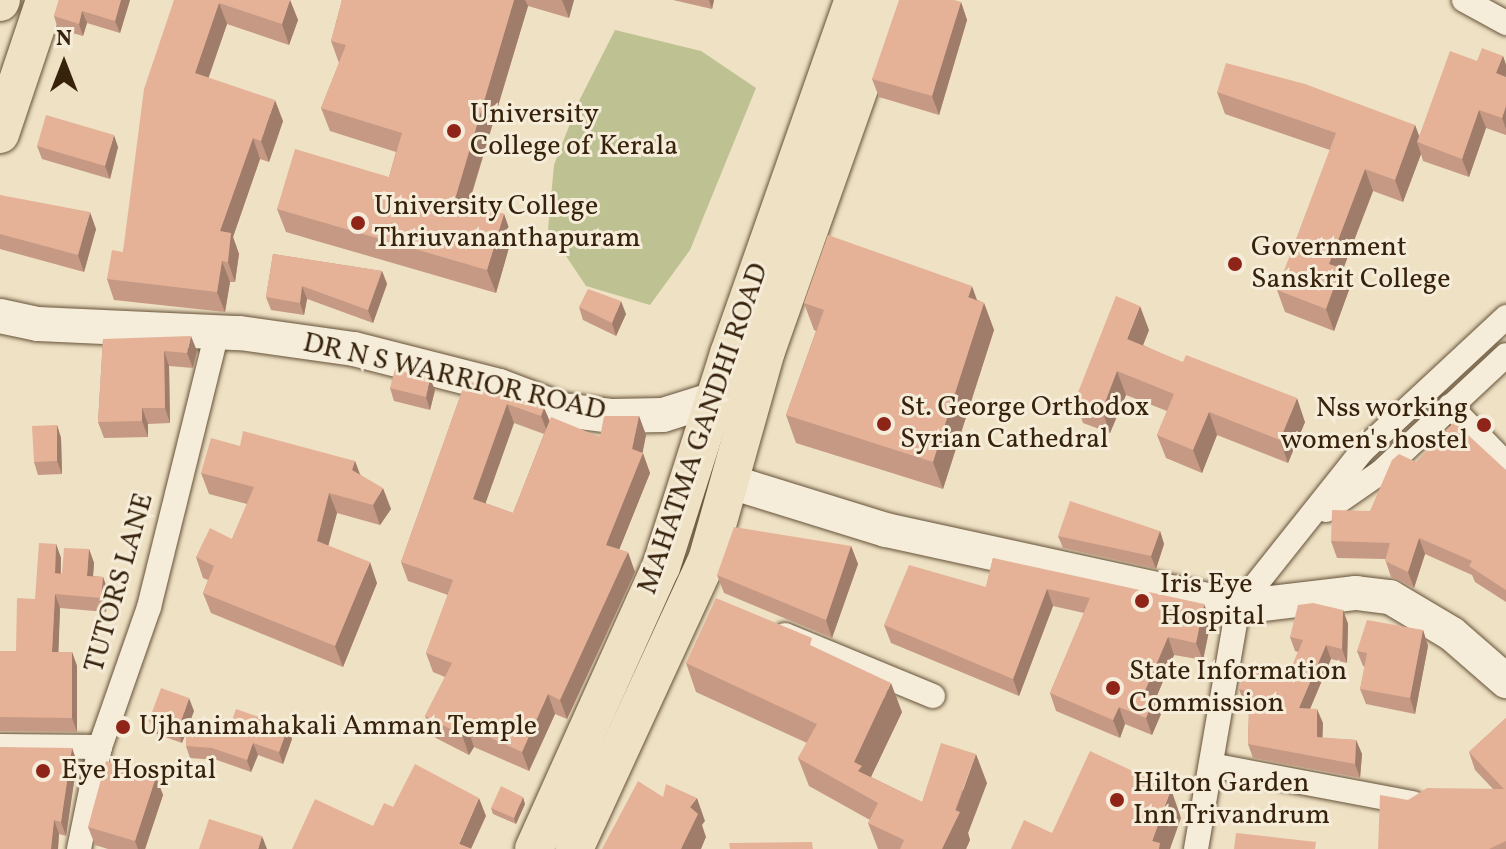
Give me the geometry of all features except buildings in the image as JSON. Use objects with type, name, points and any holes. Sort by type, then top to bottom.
[{"type":"main road","points":[[0,134],[45,0]]},
{"type":"main road","name":"MAHATMA GANDHI ROAD","points":[[534,849],[661,567],[714,399],[854,0]]},
{"type":"main road","name":"MAHATMA GANDHI ROAD","points":[[574,849],[701,600],[766,351],[890,0]]},
{"type":"street","points":[[1464,0],[1506,23]]},
{"type":"street","name":"DR N S WARRIOR ROAD","points":[[0,316],[38,324],[217,332],[354,349],[499,386],[563,410],[599,415],[663,415],[714,399]]},
{"type":"street","points":[[1196,849],[1238,607],[1309,522],[1362,451],[1506,317]]},
{"type":"street","name":"TUTORS LANE","points":[[79,849],[100,747],[149,607],[217,332]]},
{"type":"street","points":[[1309,522],[1381,472],[1506,355]]},
{"type":"street","points":[[1450,406],[1506,464]]},
{"type":"street","points":[[731,482],[886,530],[1238,607],[1356,593],[1390,597],[1452,634],[1506,681]]},
{"type":"street","points":[[756,623],[933,696]]},
{"type":"street","points":[[0,746],[100,747]]},
{"type":"street","points":[[1211,765],[1417,804]]},
{"type":"green space","points":[[615,30],[701,51],[756,88],[690,250],[650,305],[586,286],[548,229],[554,165],[578,103]]},
{"type":"place","name":"University College of Kerala","points":[[454,131]]},
{"type":"place","name":"University College Thriuvananthapuram","points":[[358,223]]},
{"type":"place","name":"Government Sanskrit College","points":[[1235,264]]},
{"type":"place","name":"St. George Orthodox Syrian Cathedral","points":[[884,424]]},
{"type":"place","name":"Nss working women's hostel","points":[[1484,425]]},
{"type":"place","name":"Iris Eye Hospital","points":[[1142,601]]},
{"type":"place","name":"State Information Commission","points":[[1113,688]]},
{"type":"place","name":"Ujhanimahakali Amman Temple","points":[[123,727]]},
{"type":"place","name":"Eye Hospital","points":[[43,771]]},
{"type":"place","name":"Hilton Garden Inn Trivandrum","points":[[1117,800]]}]
